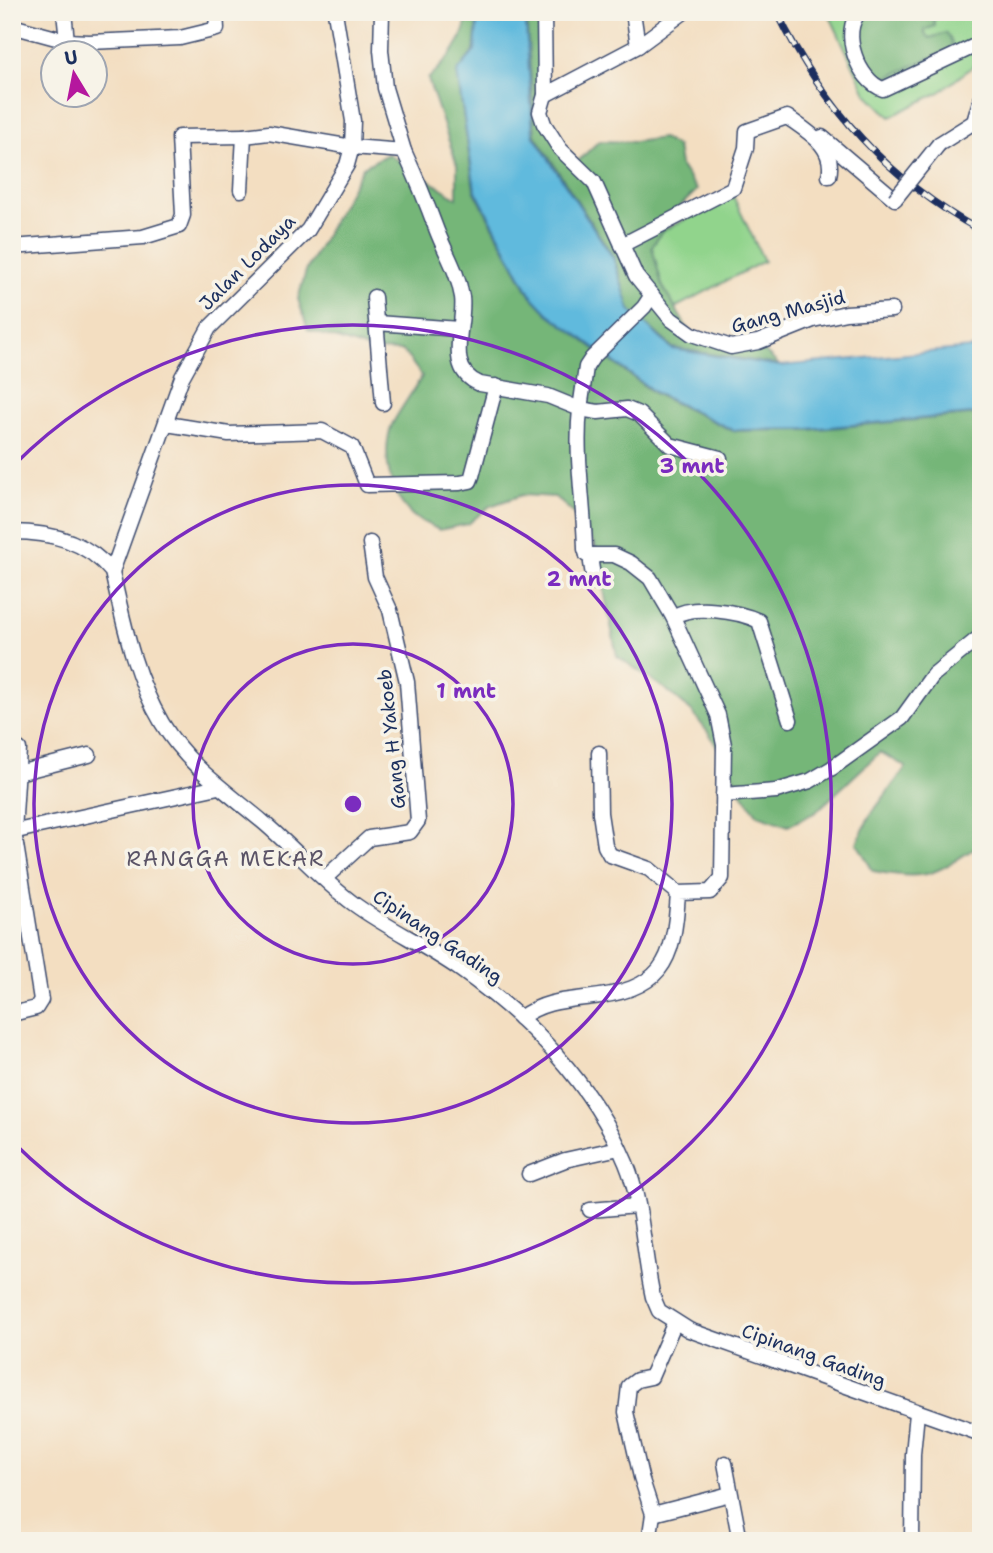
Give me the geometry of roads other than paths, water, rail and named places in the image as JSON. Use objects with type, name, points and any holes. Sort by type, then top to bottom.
[{"type":"street","points":[[64,12],[67,38]]},
{"type":"street","points":[[108,39],[199,34],[217,29],[216,12]]},
{"type":"street","name":"Jalan Lodaya","points":[[112,572],[182,377],[209,328],[308,230],[346,165],[352,147],[353,121],[335,12]]},
{"type":"street","points":[[382,12],[381,50],[385,88],[404,151],[454,265],[462,297],[463,315],[459,329],[458,356],[463,371],[471,380],[548,396],[580,409],[598,412],[626,408],[639,414],[670,445],[690,453],[720,458]]},
{"type":"street","name":"Gang Masjid","points":[[544,12],[545,95],[540,112],[544,124],[560,149],[594,182],[648,301],[692,334],[731,347],[758,342],[813,320],[846,313],[892,310]]},
{"type":"street","points":[[633,12],[638,46]]},
{"type":"street","points":[[545,95],[638,46],[684,12]]},
{"type":"street","points":[[859,12],[850,23],[848,36],[870,82],[883,89],[981,43]]},
{"type":"street","points":[[12,26],[56,38]]},
{"type":"street","points":[[622,245],[733,188],[739,177],[747,131],[787,117],[798,116],[895,199],[939,144],[974,122],[981,98]]},
{"type":"street","points":[[787,117],[820,141],[832,164],[830,176]]},
{"type":"street","points":[[12,247],[143,237],[179,226],[183,215],[179,136],[277,134],[352,147],[404,151]]},
{"type":"street","points":[[241,190],[244,136]]},
{"type":"street","points":[[374,297],[383,403]]},
{"type":"street","points":[[587,555],[585,507],[579,470],[580,409],[586,368],[592,358],[648,301]]},
{"type":"street","points":[[377,323],[459,329]]},
{"type":"street","points":[[167,424],[229,434],[322,431],[352,447],[367,485],[465,482],[472,477],[496,386]]},
{"type":"street","points":[[12,532],[35,532],[78,544],[94,553],[112,572]]},
{"type":"street","name":"Gang H Yakoeb","points":[[325,878],[369,838],[410,832],[418,821],[407,682],[390,610],[374,577],[370,543]]},
{"type":"street","points":[[587,555],[593,555],[591,563],[594,582]]},
{"type":"street","points":[[587,555],[614,555],[631,563],[650,578],[673,617],[718,715],[724,745],[722,878],[710,892],[678,894],[649,869],[610,855],[605,846],[600,813],[599,753]]},
{"type":"street","name":"Cipinang Gading","points":[[112,572],[132,658],[146,694],[176,743],[218,787],[265,823],[353,903],[456,967],[520,1018],[548,1045],[573,1076],[619,1148],[633,1183],[653,1297],[659,1311],[674,1324],[981,1434]]},
{"type":"street","points":[[673,617],[680,612],[696,611],[759,621],[790,720]]},
{"type":"street","points":[[723,795],[776,791],[810,781],[832,768],[902,718],[933,675],[981,636]]},
{"type":"street","points":[[12,1014],[36,1009],[41,1000],[13,832],[19,749]]},
{"type":"street","points":[[18,773],[89,755]]},
{"type":"street","points":[[13,832],[218,787]]},
{"type":"street","points":[[520,1018],[544,1003],[600,997],[624,990],[651,976],[668,960],[676,928],[678,894]]},
{"type":"street","points":[[529,1174],[565,1160],[619,1148]]},
{"type":"street","points":[[590,1210],[637,1206]]},
{"type":"street","points":[[649,1541],[653,1514],[628,1425],[626,1395],[629,1386],[638,1380],[651,1377],[674,1324]]},
{"type":"street","points":[[912,1541],[913,1454],[917,1413]]},
{"type":"street","points":[[725,1463],[740,1541]]},
{"type":"street","points":[[653,1514],[730,1494]]},
{"type":"water","points":[[478,12],[525,12],[533,135],[613,258],[630,310],[672,349],[780,366],[981,347],[981,413],[808,429],[733,430],[656,393],[548,313],[530,294],[475,189],[457,72],[475,51]]},
{"type":"railway","points":[[777,12],[815,79],[861,138],[916,189],[981,231]]},
{"type":"district","name":"RANGGA MEKAR","points":[[226,859]]}]
